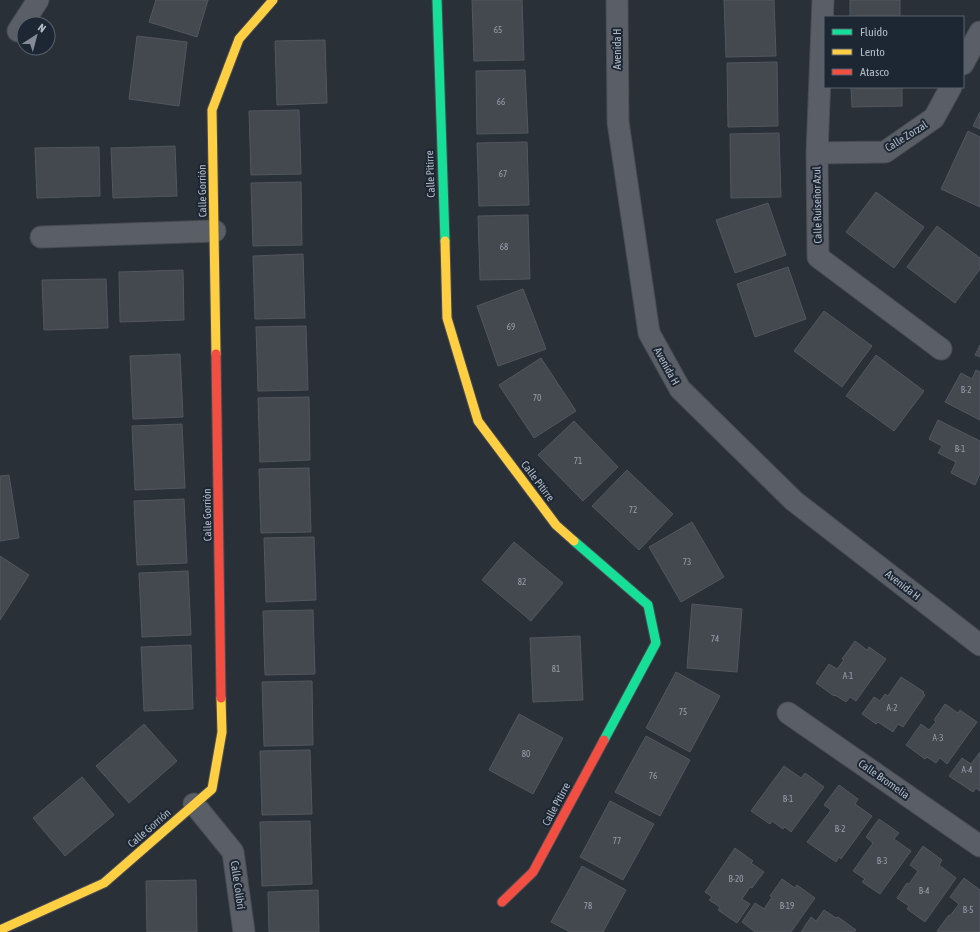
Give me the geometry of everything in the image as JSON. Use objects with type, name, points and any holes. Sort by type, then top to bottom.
[{"type":"street","points":[[28,16],[38,0]]},
{"type":"street","name":"Calle Gorrión","points":[[0,930],[104,883],[212,790],[222,732],[212,110],[239,39],[273,0]]},
{"type":"street","name":"Calle Pitirre","points":[[437,0],[447,318],[478,421],[556,525],[648,605],[656,643],[533,872],[502,902]]},
{"type":"street","name":"Avenida H","points":[[617,0],[618,122],[649,333],[680,389],[794,501],[980,645]]},
{"type":"street","name":"Calle Ruiseñor Azul","points":[[823,0],[817,153],[818,257],[941,348]]},
{"type":"street","points":[[964,62],[980,32]]},
{"type":"street","name":"Calle Zorzal","points":[[817,153],[885,152],[934,118],[950,88]]},
{"type":"street","points":[[41,238],[214,230]]},
{"type":"street","name":"Calle Bromelia","points":[[788,713],[980,846]]},
{"type":"street","name":"Calle Colibrí","points":[[194,804],[233,852],[244,932]]},
{"type":"building","points":[[156,0],[208,0],[197,37],[149,22]]},
{"type":"building","points":[[472,0],[522,0],[524,60],[474,61]]},
{"type":"building","points":[[724,0],[774,0],[776,56],[726,57]]},
{"type":"building","points":[[850,0],[900,0],[900,16],[850,16]]},
{"type":"building","points":[[137,36],[187,42],[179,106],[129,99]]},
{"type":"building","points":[[325,40],[327,103],[277,105],[275,41]]},
{"type":"building","points":[[777,62],[778,126],[728,127],[727,63]]},
{"type":"building","points":[[525,70],[528,133],[477,134],[476,71]]},
{"type":"building","points":[[851,88],[902,88],[902,106],[852,107]]},
{"type":"building","points":[[299,110],[301,174],[251,175],[249,111]]},
{"type":"building","points":[[980,112],[980,129],[973,126]]},
{"type":"building","points":[[968,131],[980,137],[980,207],[941,189]]},
{"type":"building","points":[[779,133],[781,197],[731,198],[730,134]]},
{"type":"building","points":[[527,142],[529,205],[479,206],[477,143]]},
{"type":"building","points":[[175,146],[177,196],[113,198],[111,148]]},
{"type":"building","points":[[99,147],[100,196],[37,198],[35,148]]},
{"type":"building","points":[[301,182],[302,245],[253,246],[251,183]]},
{"type":"building","points":[[876,192],[924,227],[894,268],[846,232]]},
{"type":"building","points":[[768,203],[786,255],[735,273],[716,220]]},
{"type":"building","points":[[528,215],[530,279],[480,280],[478,216]]},
{"type":"building","points":[[937,226],[980,258],[980,269],[955,303],[907,267]]},
{"type":"building","points":[[303,254],[305,318],[255,319],[253,256]]},
{"type":"building","points":[[788,267],[806,319],[755,337],[737,284]]},
{"type":"building","points":[[183,270],[184,320],[120,322],[119,272]]},
{"type":"building","points":[[106,279],[108,328],[44,330],[42,280]]},
{"type":"building","points":[[523,289],[546,349],[498,366],[477,306]]},
{"type":"building","points":[[824,311],[872,346],[842,387],[794,351]]},
{"type":"building","points":[[306,326],[308,390],[258,391],[256,327]]},
{"type":"building","points":[[980,345],[980,357],[975,355]]},
{"type":"building","points":[[180,354],[183,417],[133,419],[130,356]]},
{"type":"building","points":[[876,355],[924,391],[894,431],[846,396]]},
{"type":"building","points":[[541,358],[576,411],[534,438],[499,385]]},
{"type":"building","points":[[976,370],[980,372],[980,420],[945,402],[961,373],[972,379]]},
{"type":"building","points":[[309,397],[310,460],[260,462],[258,398]]},
{"type":"building","points":[[938,420],[980,441],[980,474],[975,485],[951,473],[956,462],[938,453],[942,446],[929,439]]},
{"type":"building","points":[[574,421],[618,467],[583,501],[538,455]]},
{"type":"building","points":[[182,424],[185,488],[135,490],[132,426]]},
{"type":"building","points":[[309,468],[311,532],[261,533],[259,469]]},
{"type":"building","points":[[627,470],[673,514],[639,550],[592,506]]},
{"type":"building","points":[[9,475],[19,538],[0,541],[0,476]]},
{"type":"building","points":[[184,499],[187,563],[137,565],[134,501]]},
{"type":"building","points":[[692,522],[724,577],[681,602],[649,547]]},
{"type":"building","points":[[314,537],[316,600],[266,602],[264,538]]},
{"type":"building","points":[[514,542],[563,583],[531,621],[482,580]]},
{"type":"building","points":[[0,556],[29,575],[0,620]]},
{"type":"building","points":[[188,571],[191,635],[142,637],[139,573]]},
{"type":"building","points":[[692,604],[742,609],[737,672],[687,668]]},
{"type":"building","points":[[313,610],[315,674],[265,675],[263,611]]},
{"type":"building","points":[[580,636],[583,700],[533,702],[530,638]]},
{"type":"building","points":[[855,641],[867,650],[869,647],[886,659],[856,701],[850,697],[846,702],[835,695],[834,696],[816,683],[829,664],[837,669],[844,660],[842,659]]},
{"type":"building","points":[[191,645],[193,709],[144,711],[141,647]]},
{"type":"building","points":[[676,672],[720,696],[690,752],[646,728]]},
{"type":"building","points":[[901,677],[924,692],[923,693],[925,695],[903,727],[898,724],[893,732],[878,722],[876,724],[862,714],[874,697],[880,701],[885,694],[888,696]]},
{"type":"building","points":[[312,681],[313,745],[264,746],[262,682]]},
{"type":"building","points":[[945,704],[958,713],[960,710],[977,722],[947,764],[940,758],[936,763],[927,757],[925,759],[906,745],[921,724],[929,730],[936,722],[934,720]]},
{"type":"building","points":[[519,714],[563,738],[533,794],[489,770]]},
{"type":"building","points":[[144,724],[177,761],[129,803],[96,766]]},
{"type":"building","points":[[646,736],[690,760],[660,816],[615,792]]},
{"type":"building","points":[[310,750],[312,814],[262,815],[260,751]]},
{"type":"building","points":[[980,752],[980,791],[976,788],[973,792],[949,776],[962,758],[971,764]]},
{"type":"building","points":[[784,766],[801,778],[805,773],[824,787],[791,832],[785,827],[783,829],[772,821],[770,824],[751,811]]},
{"type":"building","points":[[82,777],[114,815],[65,856],[33,818]]},
{"type":"building","points":[[839,785],[858,799],[855,804],[872,816],[841,859],[839,857],[836,862],[807,842],[831,810],[824,805]]},
{"type":"building","points":[[610,801],[654,824],[623,880],[580,857]]},
{"type":"building","points":[[879,819],[899,833],[894,839],[911,851],[880,894],[862,882],[865,879],[853,871],[873,843],[866,837]]},
{"type":"building","points":[[310,821],[312,884],[262,886],[260,822]]},
{"type":"building","points":[[923,846],[942,860],[939,865],[956,878],[925,922],[907,909],[909,906],[897,898],[907,883],[909,884],[918,871],[910,865]]},
{"type":"building","points":[[735,848],[753,861],[751,863],[764,872],[752,888],[750,887],[742,899],[750,904],[737,923],[718,910],[720,907],[709,900],[712,897],[705,892]]},
{"type":"building","points":[[582,866],[626,890],[603,932],[570,932],[551,922]]},
{"type":"building","points":[[964,878],[980,890],[980,932],[939,932],[937,931],[959,904],[950,897]]},
{"type":"building","points":[[782,879],[795,888],[797,885],[815,898],[791,932],[755,932],[742,922],[755,903],[764,909],[772,897],[770,896]]},
{"type":"building","points":[[196,880],[197,932],[147,932],[146,881]]},
{"type":"building","points":[[318,890],[319,932],[269,932],[268,892]]},
{"type":"building","points":[[824,910],[836,918],[838,917],[856,930],[854,932],[801,932],[811,917],[816,921]]},
{"type":"traffic: fast","points":[[437,0],[445,241]]},
{"type":"traffic: fast","points":[[574,541],[648,605],[656,643],[604,740]]},
{"type":"traffic: slow","points":[[216,354],[212,110],[239,39],[273,0]]},
{"type":"traffic: slow","points":[[445,241],[447,318],[478,421],[556,525],[574,541]]},
{"type":"traffic: slow","points":[[0,930],[104,883],[212,789],[222,732],[221,698]]},
{"type":"traffic: jam","points":[[216,354],[221,698]]},
{"type":"traffic: jam","points":[[502,902],[533,872],[604,740]]}]
